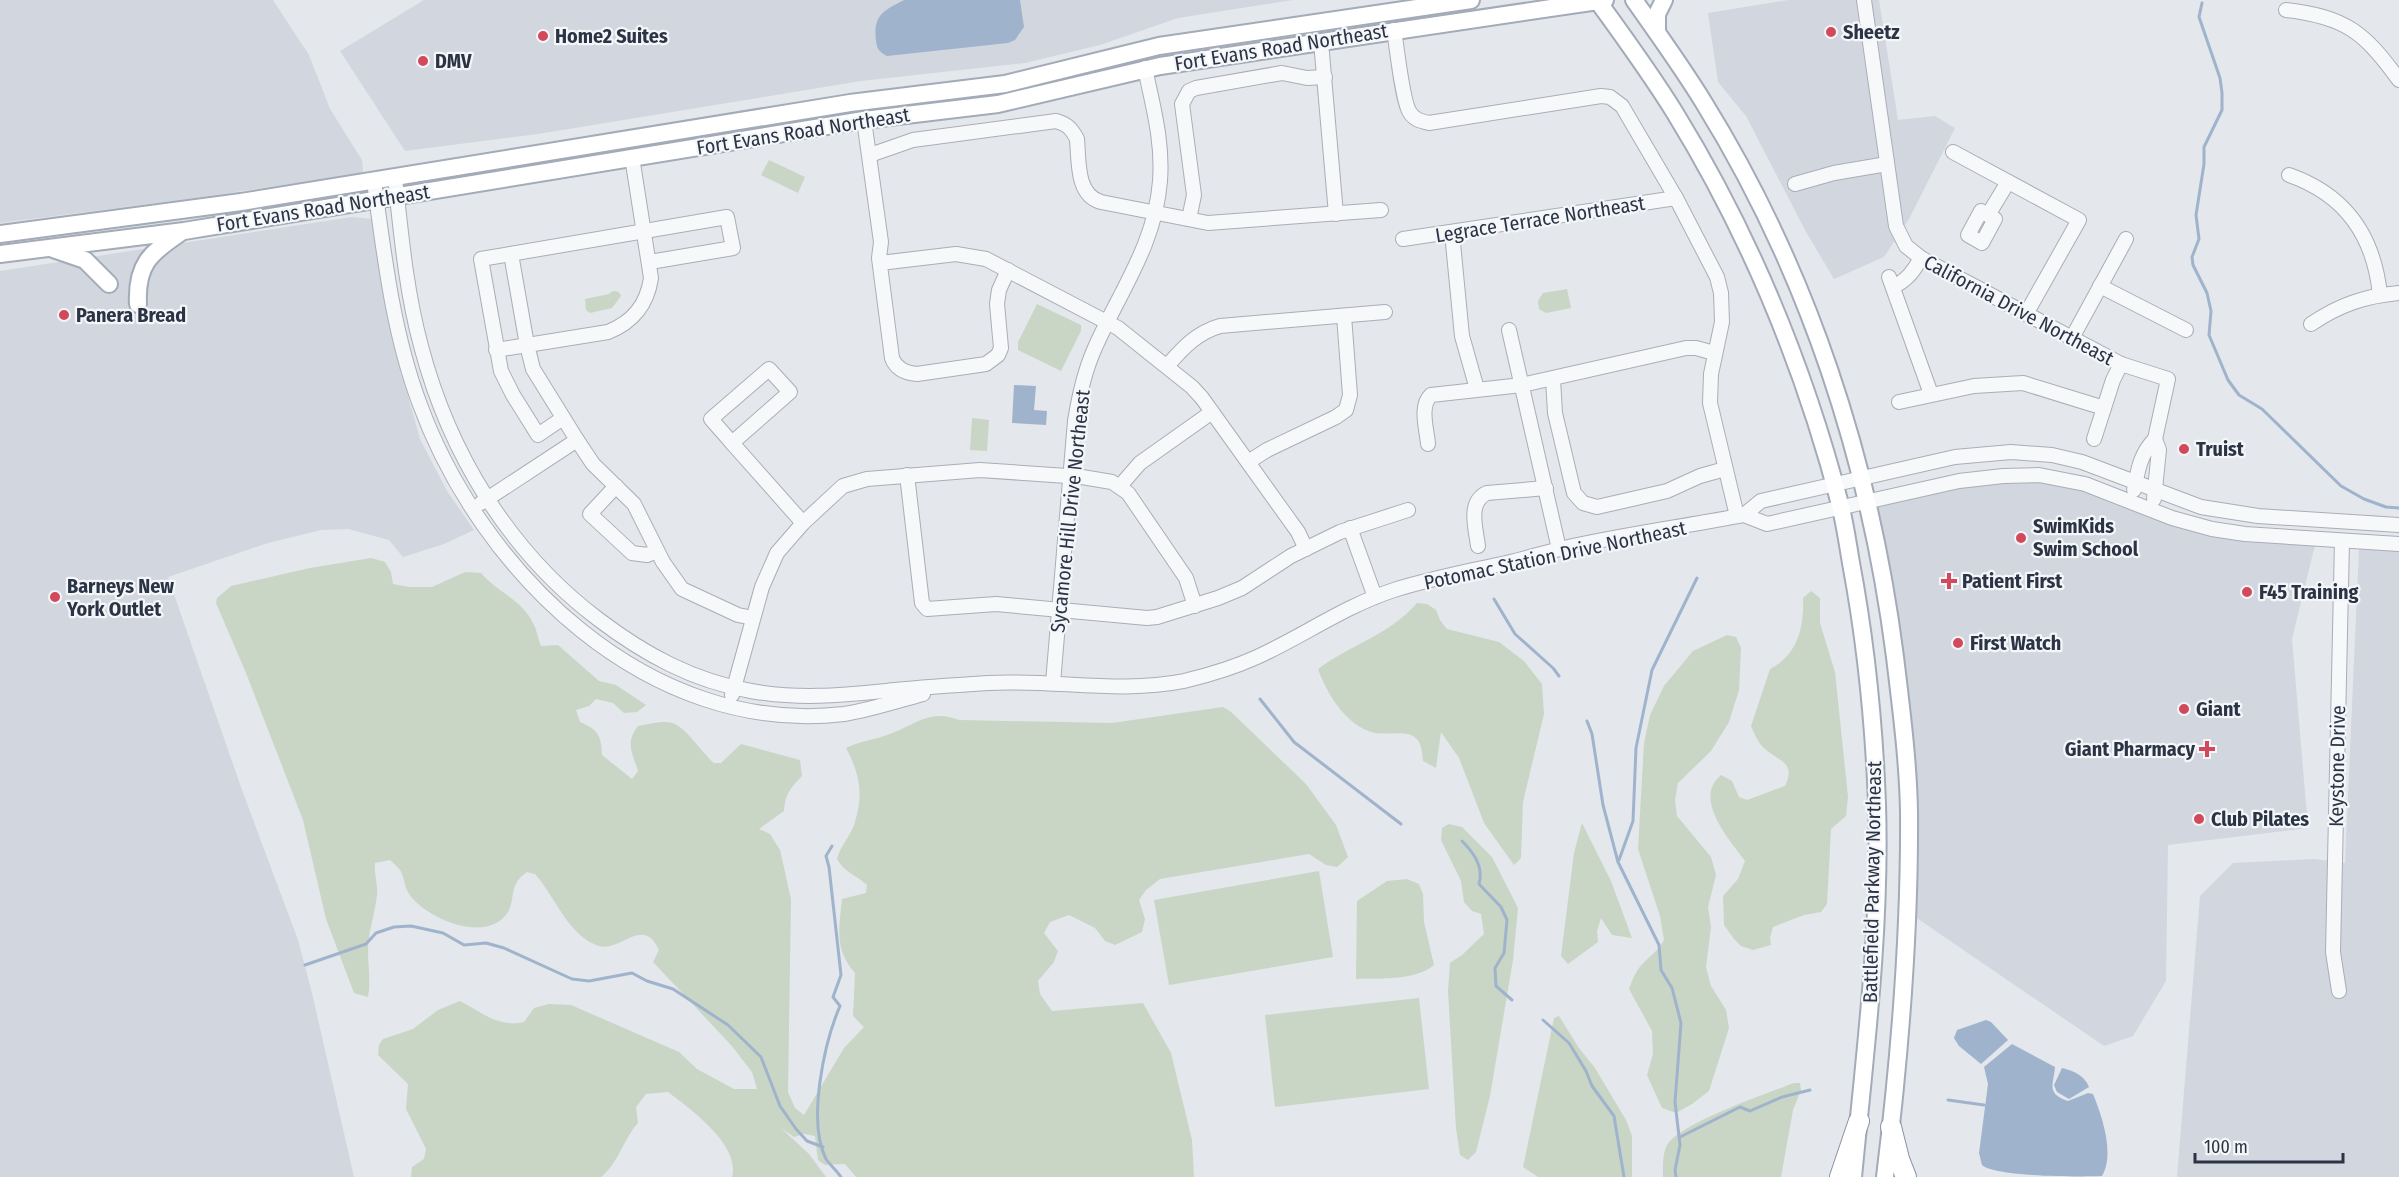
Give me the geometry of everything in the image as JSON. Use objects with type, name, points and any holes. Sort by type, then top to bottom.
[{"type":"highway","points":[[1840,1177],[1858,1121]]},
{"type":"highway","points":[[1891,1127],[1906,1177]]},
{"type":"main road","name":"Fort Evans Road Northeast","points":[[0,234],[221,205],[838,105],[1005,84],[1160,46],[1471,0]]},
{"type":"main road","name":"Fort Evans Road Northeast","points":[[0,254],[184,231],[864,120],[998,104],[1145,68],[1600,0]]},
{"type":"main road","name":"Battlefield Parkway Northeast","points":[[1600,0],[1674,112],[1725,201],[1753,257],[1802,379],[1841,508],[1867,663],[1877,807],[1868,1046],[1853,1177]]},
{"type":"main road","name":"Battlefield Parkway Northeast","points":[[1634,0],[1704,104],[1766,215],[1828,363],[1867,502],[1888,605],[1899,689],[1909,808],[1904,1011],[1886,1177]]},
{"type":"main road","points":[[1657,32],[1657,14],[1664,0]]},
{"type":"main road","points":[[138,304],[137,288],[144,265],[150,256],[184,231]]},
{"type":"main road","points":[[50,248],[85,260],[109,284]]},
{"type":"street","name":"California Drive Northeast","points":[[1864,0],[1887,164],[1900,237],[1906,246],[1921,258],[2026,314],[2121,364],[2168,379],[2155,439]]},
{"type":"street","points":[[2286,10],[2323,15],[2352,29],[2378,51],[2399,80]]},
{"type":"street","points":[[1394,30],[1407,105],[1415,118],[1429,123],[1601,96],[1610,97],[1622,106],[1676,198],[1717,277],[1721,293],[1722,322],[1710,374],[1710,403],[1725,469],[1740,515]]},
{"type":"street","points":[[1320,42],[1336,214]]},
{"type":"street","name":"Sycamore Hill Drive Northeast","points":[[1053,683],[1075,421],[1082,387],[1095,349],[1140,261],[1155,212],[1160,181],[1161,146],[1157,117],[1145,68]]},
{"type":"street","points":[[1189,219],[1194,195],[1182,104],[1189,92],[1196,88],[1282,73],[1307,78],[1325,77]]},
{"type":"street","points":[[864,120],[881,242],[880,263],[892,357],[897,367],[909,373],[986,364],[998,355],[1002,342],[998,296],[1008,270]]},
{"type":"street","points":[[870,156],[913,140],[1056,121],[1070,127],[1077,139],[1082,179],[1087,195],[1101,202],[1208,223],[1381,210]]},
{"type":"street","points":[[1953,152],[2079,220],[2026,314]]},
{"type":"street","points":[[496,350],[608,332],[620,327],[639,311],[645,301],[651,278],[632,157]]},
{"type":"street","points":[[1795,184],[1834,173],[1887,164]]},
{"type":"street","points":[[2289,175],[2334,198],[2358,225],[2374,258],[2380,295]]},
{"type":"street","name":"Potomac Station Drive Northeast","points":[[395,178],[413,308],[429,373],[452,436],[487,499],[532,558],[562,589],[590,613],[648,654],[688,673],[734,687],[782,694],[834,697],[1018,682],[1122,687],[1183,681],[1221,671],[1260,656],[1341,612],[1408,586],[1559,549],[1740,515],[1761,501],[1954,457],[2011,452],[2052,455],[2082,462],[2200,507],[2258,516],[2399,525]]},
{"type":"street","name":"Potomac Station Drive Northeast","points":[[374,181],[398,330],[412,381],[443,459],[472,509],[512,563],[538,592],[594,640],[639,670],[668,684],[729,705],[783,714],[844,714],[954,686]]},
{"type":"street","points":[[1988,215],[2008,182]]},
{"type":"street","name":"Legrace Terrace Northeast","points":[[1403,239],[1676,198]]},
{"type":"street","points":[[563,418],[538,435],[505,380],[496,350],[481,259],[727,217],[733,248],[650,262]]},
{"type":"street","points":[[1452,233],[1462,336],[1477,389]]},
{"type":"street","points":[[2072,338],[2126,239]]},
{"type":"street","points":[[511,254],[527,345],[538,379],[577,440],[593,464],[634,504],[657,551],[682,589],[738,615],[753,618]]},
{"type":"street","points":[[880,263],[956,254],[986,260],[1108,323],[1139,343],[1192,387],[1298,532],[1306,549]]},
{"type":"street","points":[[1921,258],[1905,281],[1891,282],[1930,394]]},
{"type":"street","points":[[2100,286],[2186,330]]},
{"type":"street","points":[[2311,324],[2331,310],[2348,302],[2399,293]]},
{"type":"street","points":[[1167,366],[1197,335],[1220,326],[1385,312]]},
{"type":"street","points":[[1248,462],[1346,410],[1350,395],[1344,316]]},
{"type":"street","points":[[1509,330],[1559,549]]},
{"type":"street","points":[[1428,444],[1424,406],[1426,399],[1438,393],[1522,385],[1686,348],[1714,353]]},
{"type":"street","points":[[2094,439],[2121,364]]},
{"type":"street","points":[[732,442],[790,392],[769,369],[711,419],[802,523]]},
{"type":"street","points":[[1553,379],[1556,413],[1574,493],[1583,503],[1597,507],[1667,491],[1700,476],[1725,469]]},
{"type":"street","points":[[1899,402],[1974,386],[2023,383],[2104,408]]},
{"type":"street","points":[[1120,486],[1140,462],[1212,412]]},
{"type":"street","points":[[2133,501],[2145,448],[2155,439],[2159,450],[2152,511]]},
{"type":"street","points":[[472,509],[577,440]]},
{"type":"street","points":[[729,705],[768,569],[777,553],[802,523],[843,486],[867,479],[980,470],[1103,479],[1120,486],[1128,493],[1186,578],[1195,606]]},
{"type":"street","points":[[907,475],[924,607],[931,609],[983,604],[1147,618],[1195,606],[1242,588],[1306,549],[1350,528],[1408,510]]},
{"type":"street","name":"Potomac Station Drive Northeast","points":[[1740,515],[1767,524],[1959,481],[2024,476],[2066,479],[2111,492],[2152,511],[2212,529],[2399,544]]},
{"type":"street","points":[[616,486],[590,514],[632,553],[647,555],[657,551]]},
{"type":"street","points":[[1478,546],[1474,506],[1481,495],[1546,488]]},
{"type":"street","points":[[1350,528],[1375,597]]},
{"type":"street","name":"Keystone Drive","points":[[2339,991],[2333,952],[2342,541]]},
{"type":"shaded area","points":[[0,0],[273,0],[309,55],[330,109],[362,160],[363,173],[195,198],[0,223]]},
{"type":"shaded area","points":[[424,0],[1293,0],[1178,18],[1100,45],[1025,63],[861,81],[538,134],[405,151],[340,51]]},
{"type":"shaded area","points":[[1788,0],[1879,0],[1898,120],[1935,116],[1955,128],[1909,219],[1884,257],[1834,279],[1805,230],[1746,116],[1718,82],[1708,13]]},
{"type":"shaded area","points":[[352,217],[372,219],[400,367],[420,439],[447,491],[474,530],[444,544],[403,557],[389,540],[348,529],[321,530],[268,543],[168,577],[242,790],[298,940],[354,1177],[0,1177],[0,271]]},
{"type":"shaded area","points":[[1959,481],[2059,483],[2111,492],[2172,518],[2319,539],[2314,549],[2292,639],[2308,828],[2168,845],[2166,981],[2133,1036],[2104,1046],[1908,912],[1909,808],[1867,502]]},
{"type":"shaded area","points":[[2359,549],[2399,551],[2399,1177],[2177,1177],[2200,896],[2233,863],[2314,859],[2345,863]]},
{"type":"green space","points":[[769,160],[805,177],[798,193],[761,175]]},
{"type":"green space","points":[[1567,289],[1571,308],[1546,313],[1539,309],[1538,301],[1543,293]]},
{"type":"green space","points":[[613,291],[619,292],[621,296],[612,308],[590,313],[586,310],[585,299]]},
{"type":"green space","points":[[1037,304],[1081,325],[1081,331],[1061,371],[1018,350],[1018,342]]},
{"type":"green space","points":[[972,418],[989,420],[987,451],[970,450]]},
{"type":"green space","points":[[371,558],[385,562],[391,572],[393,584],[409,587],[432,587],[465,572],[481,573],[528,615],[541,646],[558,645],[599,681],[616,685],[646,705],[637,712],[624,713],[613,703],[596,699],[589,706],[576,710],[580,722],[598,734],[602,755],[632,779],[638,771],[631,748],[634,732],[638,726],[660,722],[677,725],[714,763],[721,763],[741,744],[800,760],[802,776],[789,792],[784,811],[759,829],[770,834],[780,850],[791,899],[788,1092],[795,1108],[804,1115],[844,1048],[864,1027],[853,1016],[855,973],[844,956],[840,938],[842,899],[866,893],[867,885],[837,859],[854,825],[860,794],[855,767],[846,748],[887,735],[930,717],[939,716],[959,720],[1112,723],[1223,707],[1230,711],[1306,784],[1336,825],[1348,857],[1337,867],[1326,865],[1309,854],[1160,879],[1146,890],[1139,900],[1145,919],[1142,932],[1115,945],[1105,941],[1095,928],[1069,915],[1050,922],[1044,933],[1058,951],[1054,962],[1038,981],[1040,994],[1052,1011],[1143,1003],[1171,1053],[1192,1140],[1194,1177],[856,1177],[845,1164],[825,1165],[818,1160],[815,1136],[804,1134],[794,1137],[781,1128],[809,1154],[826,1177],[732,1177],[733,1165],[729,1152],[721,1140],[700,1117],[668,1092],[646,1094],[636,1107],[638,1123],[612,1165],[601,1177],[411,1177],[412,1167],[424,1159],[426,1149],[406,1109],[408,1084],[378,1055],[379,1045],[383,1039],[413,1029],[438,1010],[460,1001],[491,1018],[506,1023],[524,1022],[534,1008],[549,1004],[571,1005],[679,1052],[697,1069],[734,1089],[757,1089],[752,1072],[731,1045],[653,962],[659,950],[653,940],[646,935],[639,935],[607,946],[599,946],[588,941],[570,925],[535,874],[527,872],[514,888],[511,905],[505,916],[496,923],[484,927],[471,927],[445,920],[422,907],[410,895],[399,868],[390,860],[375,863],[377,895],[368,944],[368,997],[354,993],[326,919],[303,820],[216,603],[217,598],[231,586],[310,568]]},
{"type":"green space","points":[[1811,591],[1820,598],[1820,623],[1835,672],[1848,797],[1846,816],[1831,829],[1827,904],[1821,912],[1804,915],[1773,927],[1771,945],[1753,950],[1741,946],[1724,925],[1723,896],[1738,879],[1745,861],[1716,819],[1710,796],[1713,785],[1721,775],[1732,781],[1739,797],[1747,800],[1785,786],[1789,771],[1787,766],[1762,746],[1751,726],[1770,669],[1787,656],[1797,639],[1802,619],[1803,598]]},
{"type":"green space","points":[[1417,603],[1427,604],[1436,610],[1447,629],[1499,642],[1524,661],[1542,684],[1544,714],[1523,802],[1521,858],[1514,865],[1484,823],[1459,758],[1441,732],[1436,768],[1423,761],[1420,744],[1413,736],[1375,733],[1365,730],[1347,717],[1333,699],[1318,669],[1395,623]]},
{"type":"green space","points":[[1727,635],[1736,637],[1741,648],[1739,690],[1729,722],[1711,751],[1678,783],[1675,800],[1677,816],[1711,857],[1716,875],[1708,907],[1711,927],[1706,967],[1711,986],[1726,1010],[1729,1028],[1709,1091],[1676,1113],[1662,1108],[1647,1075],[1653,1054],[1652,1031],[1629,989],[1640,967],[1664,940],[1660,916],[1638,849],[1644,743],[1650,715],[1664,686],[1693,651]]},
{"type":"green space","points":[[1582,823],[1611,881],[1632,938],[1612,935],[1601,918],[1597,931],[1598,942],[1568,964],[1561,956],[1574,853]]},
{"type":"green space","points":[[1449,824],[1462,827],[1492,857],[1518,908],[1513,960],[1490,1096],[1476,1152],[1468,1160],[1460,1155],[1456,1128],[1448,991],[1450,963],[1484,934],[1481,914],[1472,911],[1464,902],[1461,881],[1441,840],[1442,828]]},
{"type":"green space","points":[[1319,871],[1333,957],[1169,985],[1154,900]]},
{"type":"green space","points":[[1407,879],[1419,884],[1423,894],[1424,922],[1434,965],[1417,974],[1407,976],[1356,979],[1357,901],[1387,881]]},
{"type":"green space","points":[[1419,998],[1429,1089],[1275,1107],[1265,1015]]},
{"type":"green space","points":[[1559,1016],[1595,1068],[1626,1120],[1632,1136],[1632,1177],[1538,1177],[1523,1167],[1554,1018]]},
{"type":"green space","points":[[1794,1083],[1800,1083],[1801,1090],[1793,1110],[1781,1177],[1663,1177],[1667,1144],[1680,1133],[1729,1108]]},
{"type":"water","points":[[904,0],[1020,0],[1024,27],[1015,40],[1008,43],[887,56],[880,52],[877,46],[876,25],[885,11]]},
{"type":"water","points":[[1014,385],[1036,386],[1034,410],[1047,411],[1046,425],[1012,423]]},
{"type":"water","points":[[1986,1020],[1991,1022],[2008,1040],[1981,1064],[1959,1046],[1954,1038],[1957,1030]]},
{"type":"water","points":[[2012,1044],[2055,1067],[2052,1087],[2056,1095],[2068,1101],[2088,1093],[2093,1094],[2106,1135],[2107,1157],[2102,1176],[2020,1174],[1990,1169],[1982,1165],[1979,1153],[1988,1084],[1984,1067]]},
{"type":"water","points":[[2062,1068],[2078,1074],[2089,1087],[2069,1099],[2057,1092],[2054,1085]]},
{"type":"waterway","points":[[2202,3],[2199,17],[2220,78],[2222,93],[2222,110],[2204,147],[2204,164],[2196,215],[2199,239],[2192,257],[2193,265],[2207,293],[2211,311],[2209,335],[2228,380],[2239,395],[2262,409],[2341,486],[2364,499],[2386,507],[2399,508]]},
{"type":"waterway","points":[[1619,860],[1633,821],[1636,748],[1652,670],[1697,578]]},
{"type":"waterway","points":[[1494,599],[1515,634],[1559,676]]},
{"type":"waterway","points":[[1260,699],[1294,742],[1401,824]]},
{"type":"waterway","points":[[1587,721],[1592,734],[1603,805],[1618,862],[1659,945],[1661,970],[1672,988],[1681,1023],[1675,1102],[1680,1145],[1675,1170],[1676,1177]]},
{"type":"waterway","points":[[1462,841],[1479,866],[1479,884],[1501,907],[1507,920],[1504,953],[1495,968],[1496,986],[1512,1000]]},
{"type":"waterway","points":[[832,846],[826,856],[841,975],[833,997],[840,1006],[828,1040],[820,1082],[818,1125],[820,1143],[826,1159],[841,1177]]},
{"type":"waterway","points":[[305,965],[366,944],[376,933],[394,927],[411,926],[443,933],[464,945],[486,943],[504,948],[572,979],[589,981],[632,973],[647,981],[673,989],[728,1025],[761,1057],[780,1106],[796,1129],[807,1141],[823,1147]]},
{"type":"waterway","points":[[1543,1020],[1569,1043],[1592,1086],[1614,1116],[1624,1177]]},
{"type":"waterway","points":[[1680,1137],[1740,1107],[1750,1111],[1782,1097],[1810,1090]]},
{"type":"waterway","points":[[1948,1100],[1984,1105]]},
{"type":"place","name":"Sheetz","points":[[1831,32]]},
{"type":"place","name":"Home2 Suites","points":[[543,36]]},
{"type":"place","name":"DMV","points":[[423,61]]},
{"type":"place","name":"Panera Bread","points":[[64,315]]},
{"type":"place","name":"Truist","points":[[2184,449]]},
{"type":"place","name":"SwimKids Swim School","points":[[2021,538]]},
{"type":"place","name":"Patient First","points":[[1949,581]]},
{"type":"place","name":"F45 Training","points":[[2247,592]]},
{"type":"place","name":"Barneys New York Outlet","points":[[55,597]]},
{"type":"place","name":"First Watch","points":[[1958,643]]},
{"type":"place","name":"Giant","points":[[2184,709]]},
{"type":"place","name":"Giant Pharmacy","points":[[2207,749]]},
{"type":"place","name":"Club Pilates","points":[[2199,819]]}]
